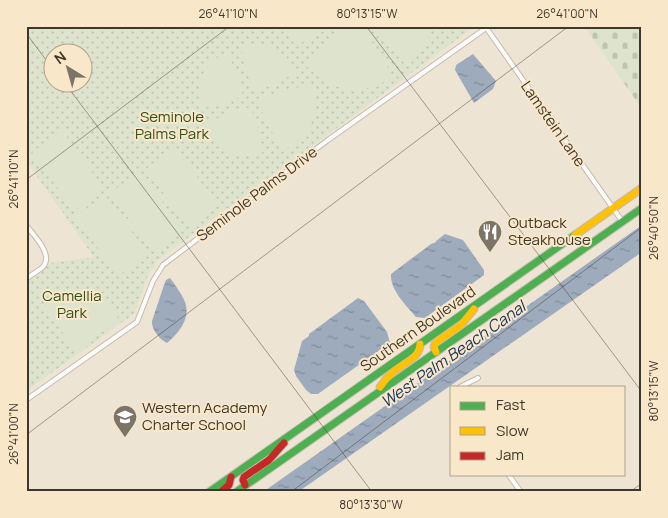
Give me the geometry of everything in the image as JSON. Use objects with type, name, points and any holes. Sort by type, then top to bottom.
[{"type":"highway","name":"Southern Boulevard","points":[[210,492],[642,188]]},
{"type":"highway","name":"Southern Boulevard","points":[[236,492],[642,208]]},
{"type":"highway","points":[[436,352],[434,347],[436,342],[460,326],[481,301]]},
{"type":"highway","points":[[373,396],[392,373],[415,356],[420,348],[420,344]]},
{"type":"highway","points":[[245,485],[244,477],[270,460],[290,435]]},
{"type":"highway","points":[[221,492],[229,485],[231,477]]},
{"type":"street","name":"Lamstein Lane","points":[[486,27],[622,221]]},
{"type":"street","name":"Seminole Palms Drive","points":[[26,400],[137,322],[153,281],[163,266],[328,140],[486,27]]},
{"type":"street","points":[[26,225],[45,252],[46,259],[42,268],[26,279]]},
{"type":"street","points":[[462,386],[478,378]]},
{"type":"street","points":[[509,476],[520,492]]},
{"type":"green space","name":"Seminole Palms Park","points":[[26,26],[475,26],[158,260],[147,279],[134,314],[26,391],[26,283],[50,263],[94,257],[26,161]]},
{"type":"green space","points":[[285,26],[333,26],[295,46]]},
{"type":"green space","points":[[347,26],[362,26],[393,76],[382,83],[370,87],[346,89],[324,81],[305,64]]},
{"type":"green space","points":[[372,26],[431,26],[429,38],[423,48],[407,66]]},
{"type":"green space","points":[[584,26],[642,26],[642,109]]},
{"type":"green space","points":[[253,44],[267,46],[279,51],[288,60],[296,73],[259,90],[252,87],[241,48]]},
{"type":"green space","points":[[227,53],[244,89],[240,97],[224,104],[202,108],[199,91],[202,75],[212,62]]},
{"type":"green space","points":[[312,84],[315,106],[311,124],[299,139],[282,152],[259,106],[263,98]]},
{"type":"green space","points":[[243,106],[252,110],[258,127],[263,152],[254,155],[245,156],[228,152],[213,141],[203,125]]},
{"type":"green space","points":[[62,130],[104,189],[74,211],[32,152]]},
{"type":"green space","points":[[176,147],[218,206],[188,227],[146,169]]},
{"type":"green space","points":[[140,171],[183,230],[153,252],[110,193]]},
{"type":"green space","points":[[105,195],[148,254],[118,276],[75,217]]},
{"type":"green space","name":"Camellia Park","points":[[88,290],[106,302],[113,309],[119,320],[76,351],[43,306],[67,293]]},
{"type":"water","points":[[473,54],[496,81],[493,89],[474,103],[455,70],[456,65]]},
{"type":"water","points":[[642,225],[642,252],[298,492],[263,492]]},
{"type":"water","points":[[445,234],[463,240],[484,270],[484,275],[425,318],[416,317],[403,302],[393,286],[391,274]]},
{"type":"water","points":[[170,278],[184,299],[186,314],[180,330],[167,343],[156,334],[152,321],[166,280]]},
{"type":"water","points":[[358,298],[364,301],[387,332],[390,343],[318,394],[311,394],[296,376],[294,370],[302,341]]},
{"type":"traffic: fast","points":[[236,492],[642,208]]},
{"type":"traffic: fast","points":[[209,492],[575,235]]},
{"type":"traffic: slow","points":[[575,235],[642,188]]},
{"type":"traffic: slow","points":[[436,352],[434,347],[436,342],[460,326],[474,309]]},
{"type":"traffic: slow","points":[[380,387],[391,374],[414,357],[420,344]]},
{"type":"traffic: jam","points":[[245,485],[244,477],[269,460],[284,443]]},
{"type":"traffic: jam","points":[[221,492],[229,485],[231,477]]},
{"type":"place","name":"Outback Steakhouse","points":[[490,253]]},
{"type":"place","name":"Western Academy Charter School","points":[[125,438]]},
{"type":"water label","name":"West Palm Beach Canal","points":[[453,354]]}]
